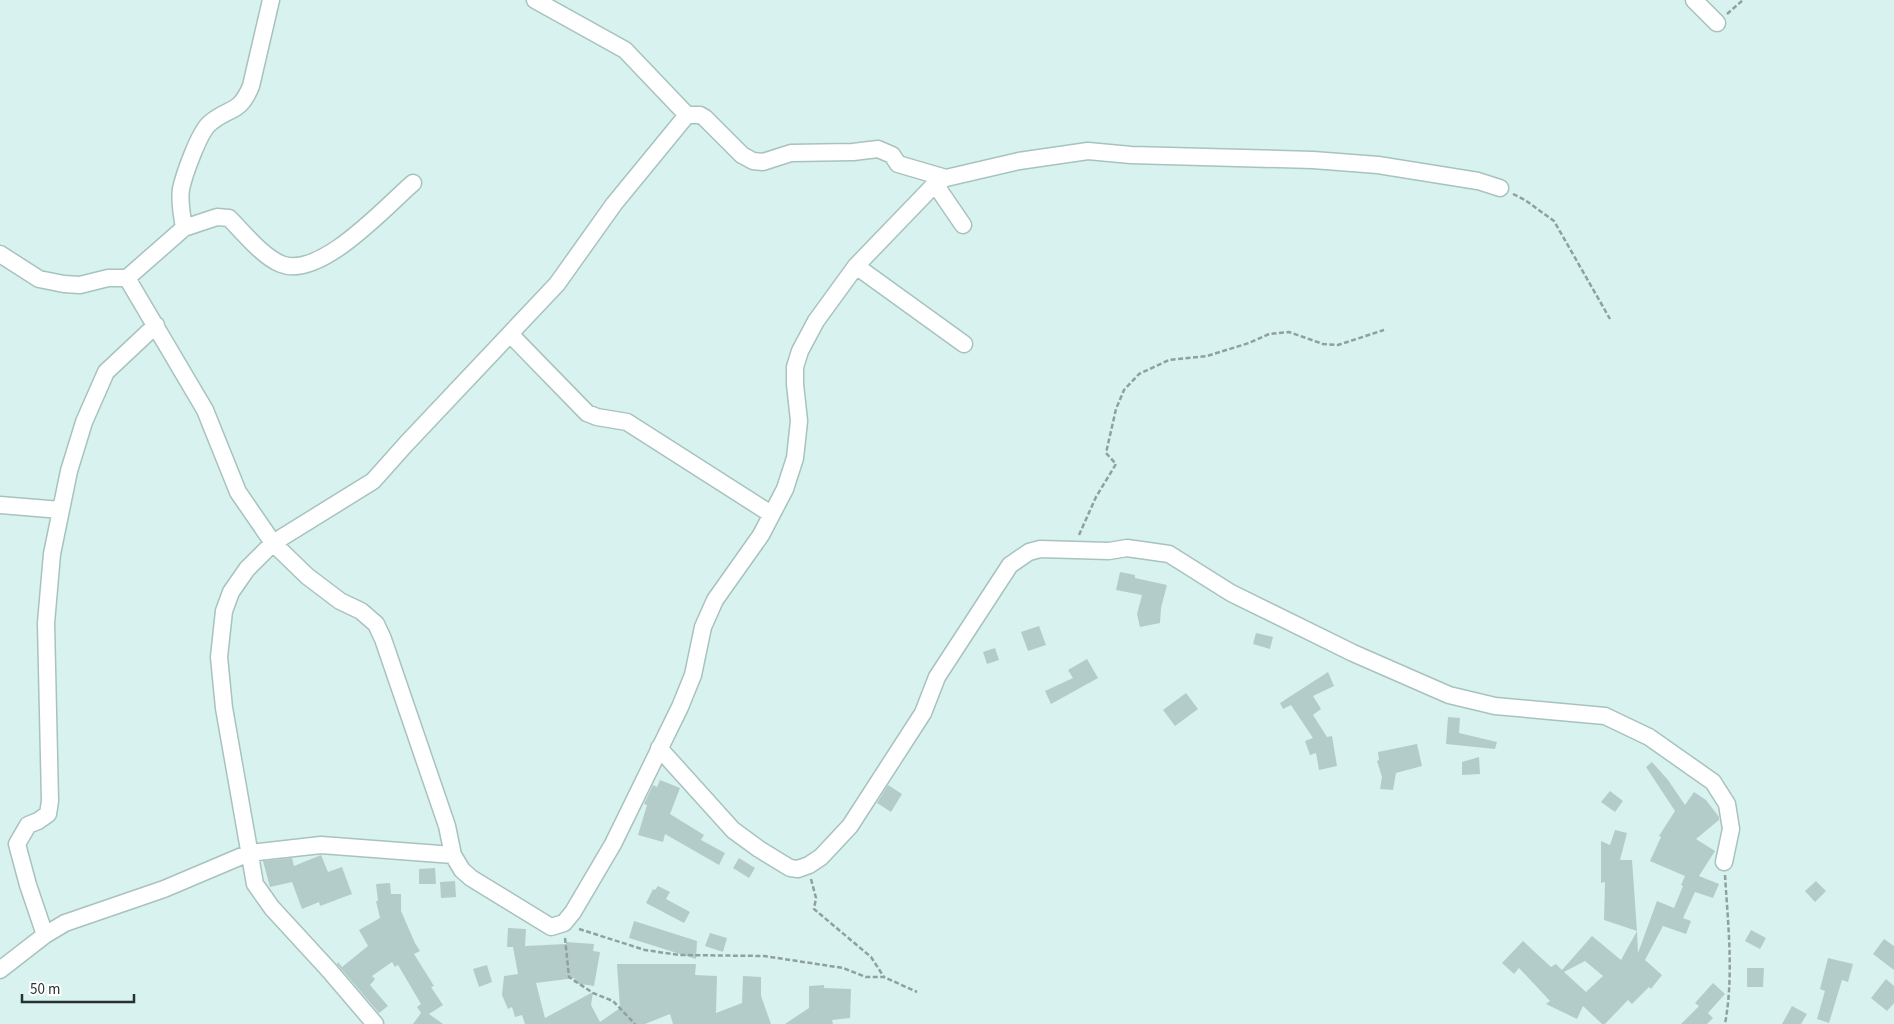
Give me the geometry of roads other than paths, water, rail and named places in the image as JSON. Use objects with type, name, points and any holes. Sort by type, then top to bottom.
[{"type":"street","points":[[184,228],[180,206],[181,189],[198,140],[211,122],[240,106],[247,97],[271,0]]},
{"type":"street","points":[[535,0],[624,50],[687,115],[700,115],[705,118],[742,154],[753,162],[763,162],[791,153],[853,152],[878,149],[892,155],[898,164],[940,181],[964,225]]},
{"type":"street","points":[[1694,0],[1717,23]]},
{"type":"street","points":[[375,1024],[272,908],[255,884],[224,708],[219,657],[224,611],[231,592],[247,569],[273,543],[373,481],[557,284],[614,204],[687,115]]},
{"type":"street","points":[[127,278],[205,410],[238,492],[273,543],[307,576],[340,601],[361,611],[376,624],[383,639],[447,826],[453,855],[462,870],[471,878],[551,927],[564,923],[573,912],[614,844],[680,707],[693,675],[703,627],[715,600],[761,535],[785,489],[795,458],[799,422],[795,384],[796,367],[800,351],[816,322],[856,266],[940,181],[1019,162],[1088,151],[1131,155],[1312,160],[1378,165],[1478,181],[1500,188]]},
{"type":"street","points":[[0,254],[46,281],[80,284],[108,278],[127,278],[184,228],[205,219],[225,217],[229,218],[269,257],[281,264],[292,266],[307,264],[324,258],[345,244],[413,183]]},
{"type":"street","points":[[856,266],[964,344]]},
{"type":"street","points":[[45,935],[28,885],[17,844],[28,825],[48,814],[50,801],[46,623],[52,554],[69,471],[84,422],[106,372],[156,325]]},
{"type":"street","points":[[510,334],[587,413],[597,417],[627,422],[771,514]]},
{"type":"street","points":[[0,505],[61,510]]},
{"type":"street","points":[[659,748],[732,830],[759,850],[790,868],[798,869],[809,865],[821,857],[850,826],[923,713],[937,677],[1010,565],[1029,552],[1040,549],[1109,551],[1127,548],[1170,554],[1231,593],[1352,652],[1449,695],[1495,706],[1605,716],[1649,737],[1713,782],[1727,804],[1730,829],[1724,862]]},
{"type":"street","points":[[0,970],[45,935],[65,923],[164,889],[249,853],[321,845],[453,855]]}]
